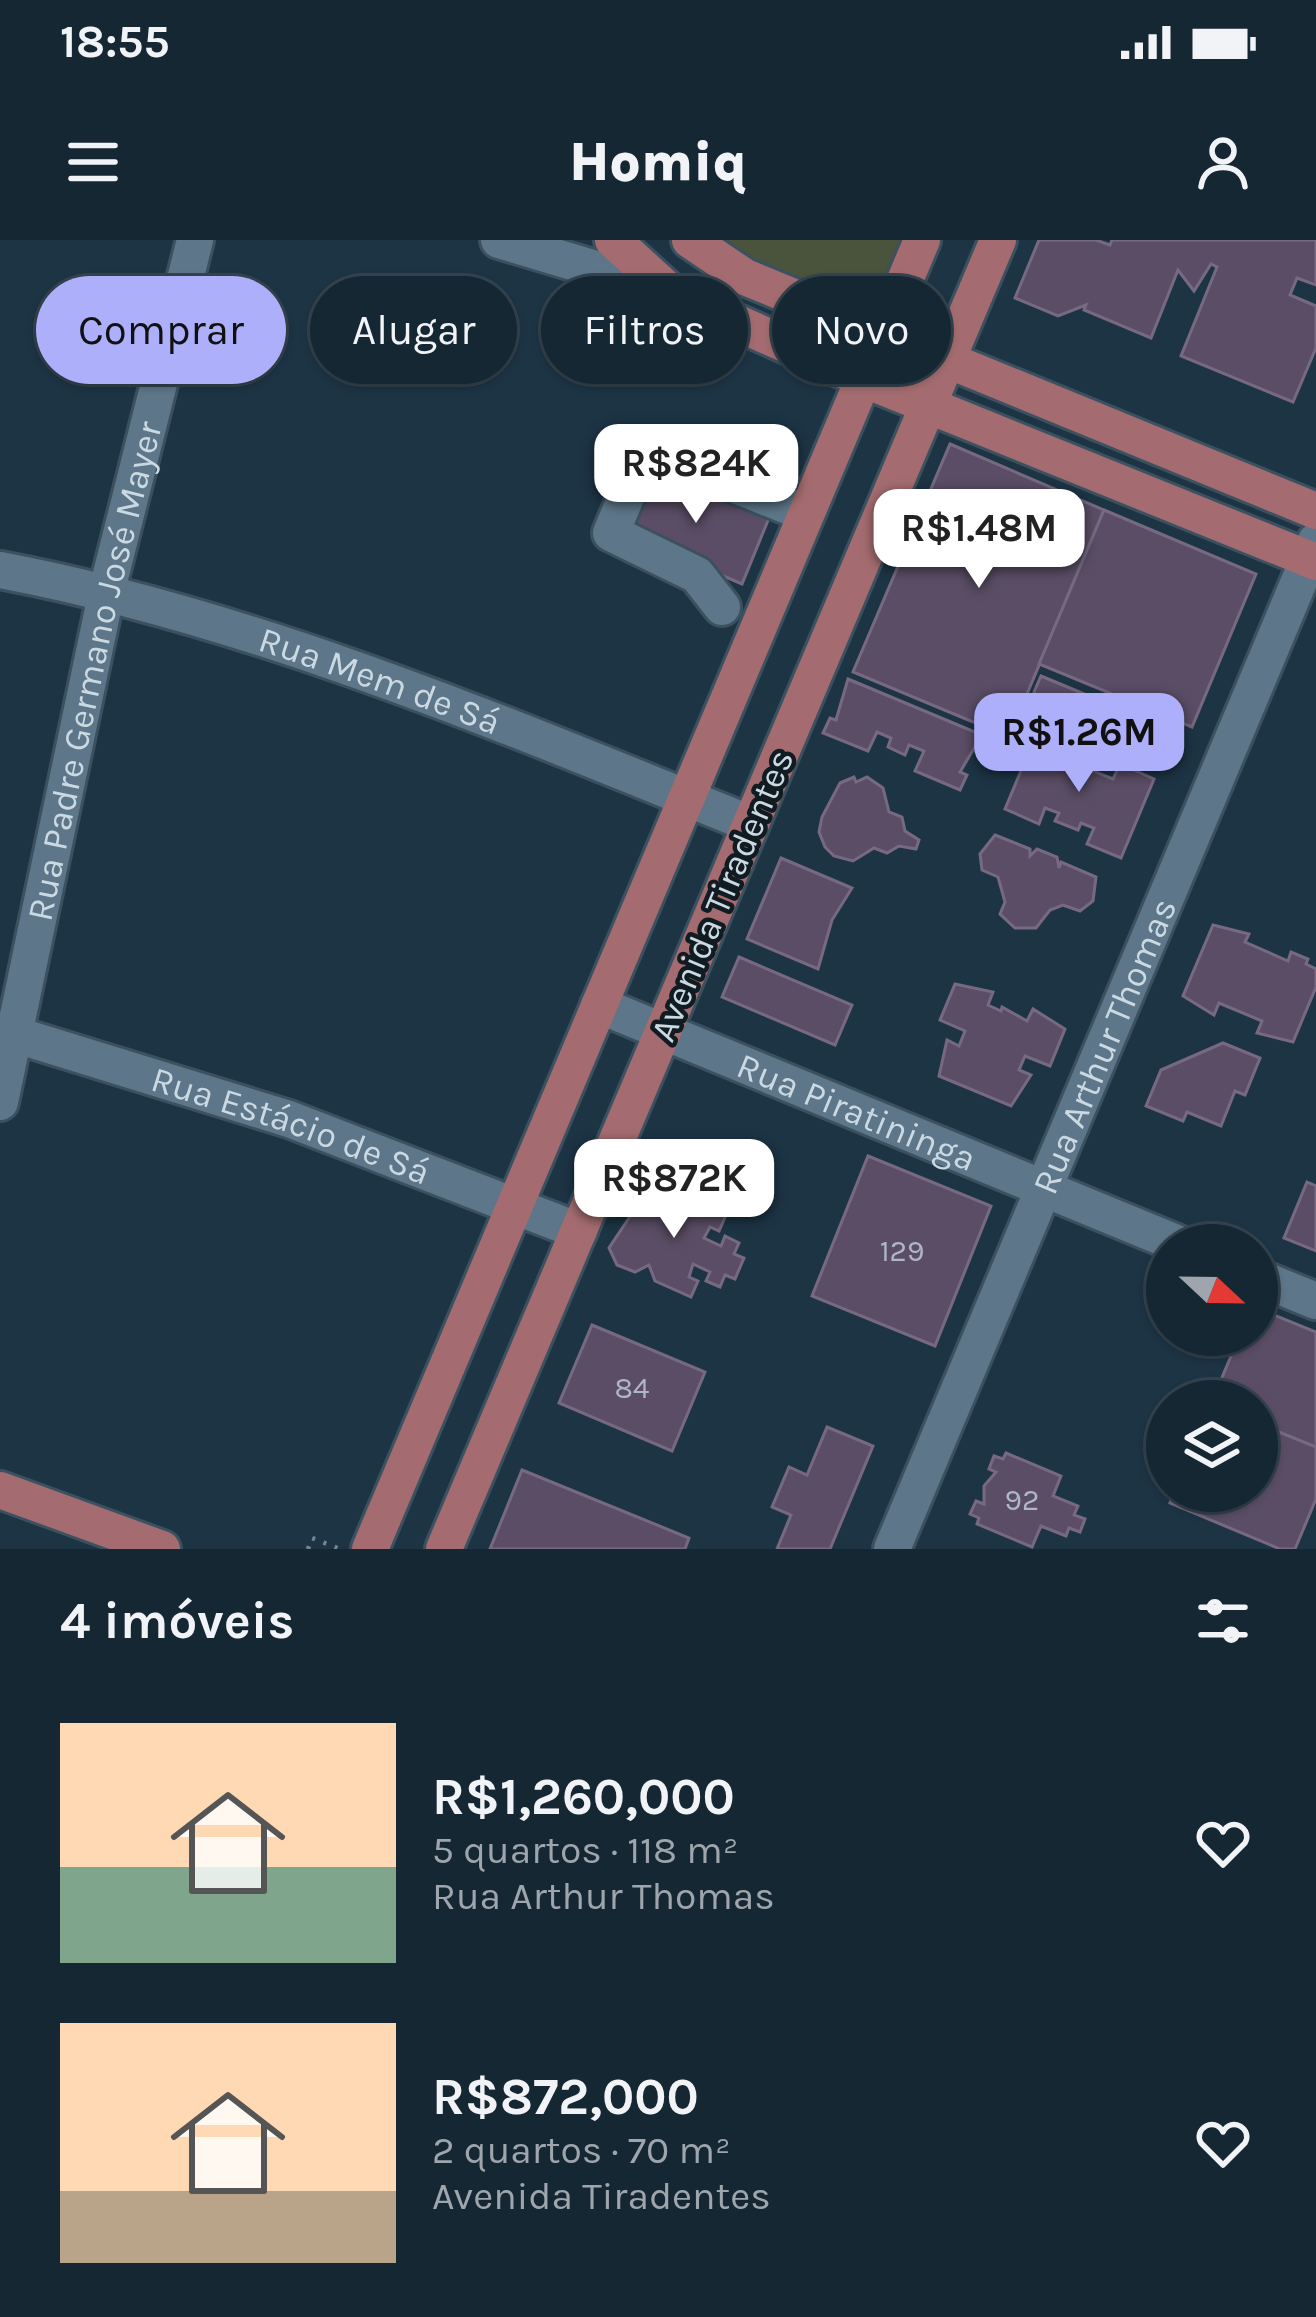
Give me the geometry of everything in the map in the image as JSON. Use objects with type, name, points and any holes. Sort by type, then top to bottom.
[{"type":"main road","points":[[613,240],[653,276]]},
{"type":"main road","points":[[690,240],[745,277],[772,288]]},
{"type":"main road","name":"Avenida Tiradentes","points":[[907,276],[922,240]]},
{"type":"main road","name":"Avenida Tiradentes","points":[[951,350],[998,240]]},
{"type":"main road","points":[[951,358],[1316,511]]},
{"type":"main road","name":"Avenida Tiradentes","points":[[370,1549],[861,384]]},
{"type":"main road","points":[[877,384],[1314,554]]},
{"type":"main road","name":"Avenida Tiradentes","points":[[443,1549],[937,384]]},
{"type":"main road","points":[[1103,423],[1154,493]]},
{"type":"main road","points":[[0,1490],[162,1549]]},
{"type":"street","name":"Rua Padre Germano José Mayer","points":[[0,1102],[9,1032],[107,590],[195,240]]},
{"type":"street","points":[[499,240],[619,276]]},
{"type":"street","points":[[722,607],[697,574],[611,533],[646,449],[806,513]]},
{"type":"street","name":"Rua Arthur Thomas","points":[[892,1549],[1314,554]]},
{"type":"street","name":"Rua Mem de Sá","points":[[0,570],[107,590],[377,680],[751,824]]},
{"type":"street","name":"Rua Piratininga","points":[[599,1005],[1146,1231]]},
{"type":"street","name":"Rua Estácio de Sá","points":[[9,1032],[289,1119],[579,1231]]},
{"type":"street","points":[[1278,1286],[1316,1301]]},
{"type":"path","points":[[308,1549],[312,1538],[341,1549]]},
{"type":"green space","points":[[690,240],[922,240],[907,276],[772,280]]},
{"type":"building","points":[[1039,240],[1096,240],[1110,245],[1112,240],[1316,240],[1316,285],[1297,278],[1290,295],[1316,306],[1316,348],[1293,402],[1181,356],[1217,267],[1211,264],[1194,291],[1178,270],[1151,338],[1084,310],[1086,305],[1058,316],[1015,298]]},
{"type":"building","points":[[950,444],[1104,510],[1009,737],[853,672]]},
{"type":"building","points":[[649,468],[769,518],[742,584],[622,533]]},
{"type":"building","points":[[1104,510],[1256,574],[1192,727],[1039,664]]},
{"type":"building","points":[[1041,676],[1166,728],[1173,745],[1159,761],[1153,753],[1146,756],[1037,711],[1034,692]]},
{"type":"building","points":[[848,679],[982,735],[960,772],[967,775],[960,790],[915,771],[924,751],[909,745],[905,755],[888,747],[891,738],[877,732],[868,751],[823,733],[830,718],[836,720]]},
{"type":"building","points":[[1038,730],[1072,745],[1066,760],[1113,779],[1120,764],[1154,779],[1121,858],[1087,844],[1094,828],[1081,823],[1078,830],[1055,821],[1059,813],[1045,808],[1039,824],[1005,809]]},
{"type":"building","points":[[854,777],[856,782],[867,777],[883,788],[889,812],[902,817],[905,831],[919,840],[916,849],[899,846],[887,853],[874,848],[853,861],[834,856],[825,847],[819,832],[822,817],[840,783]]},
{"type":"building","points":[[995,835],[1030,849],[1030,856],[1037,849],[1057,857],[1059,868],[1061,862],[1096,877],[1093,901],[1080,911],[1063,905],[1050,910],[1036,928],[1015,928],[1000,914],[1005,902],[998,877],[982,870],[980,854]]},
{"type":"building","points":[[781,858],[852,888],[832,920],[818,969],[747,939]]},
{"type":"building","points":[[1213,925],[1249,934],[1245,942],[1288,961],[1291,952],[1308,959],[1306,964],[1316,969],[1316,987],[1293,1042],[1257,1033],[1262,1021],[1219,1003],[1214,1015],[1183,996]]},
{"type":"building","points":[[739,957],[852,1005],[835,1045],[722,997]]},
{"type":"building","points":[[955,984],[993,992],[988,1005],[1001,1011],[1002,1007],[1027,1021],[1033,1009],[1065,1029],[1050,1066],[1025,1056],[1019,1070],[1031,1075],[1011,1106],[939,1076],[947,1040],[959,1046],[965,1031],[940,1020]]},
{"type":"building","points":[[1223,1043],[1260,1058],[1245,1095],[1235,1091],[1221,1126],[1187,1112],[1183,1121],[1146,1106],[1161,1070]]},
{"type":"building","points":[[868,1156],[991,1206],[935,1346],[812,1296]]},
{"type":"building","points":[[1307,1182],[1316,1186],[1316,1251],[1284,1238]]},
{"type":"building","points":[[652,1184],[670,1191],[674,1206],[690,1199],[726,1215],[719,1231],[710,1227],[704,1238],[721,1246],[725,1236],[739,1243],[734,1254],[744,1258],[735,1279],[725,1275],[720,1287],[706,1281],[710,1272],[693,1264],[689,1277],[698,1281],[691,1297],[655,1281],[649,1265],[635,1272],[617,1265],[609,1248],[631,1215],[627,1207],[634,1190]]},
{"type":"building","points":[[1278,1317],[1316,1332],[1316,1447],[1278,1432],[1278,1380],[1221,1380],[1231,1356],[1278,1356]]},
{"type":"building","points":[[592,1325],[705,1372],[672,1451],[559,1403]]},
{"type":"building","points":[[827,1427],[873,1446],[830,1549],[777,1549],[791,1515],[772,1507],[789,1467],[807,1475]]},
{"type":"building","points":[[1278,1432],[1316,1447],[1316,1499],[1295,1549],[1280,1549],[1192,1512],[1278,1512]]},
{"type":"building","points":[[1006,1453],[1061,1476],[1053,1496],[1078,1506],[1074,1515],[1085,1519],[1080,1532],[1069,1528],[1066,1536],[1041,1526],[1032,1547],[977,1524],[979,1518],[970,1514],[976,1501],[984,1504],[984,1486],[996,1472],[989,1469],[994,1456],[1003,1459]]},
{"type":"building","points":[[522,1470],[689,1538],[685,1549],[490,1549]]}]
